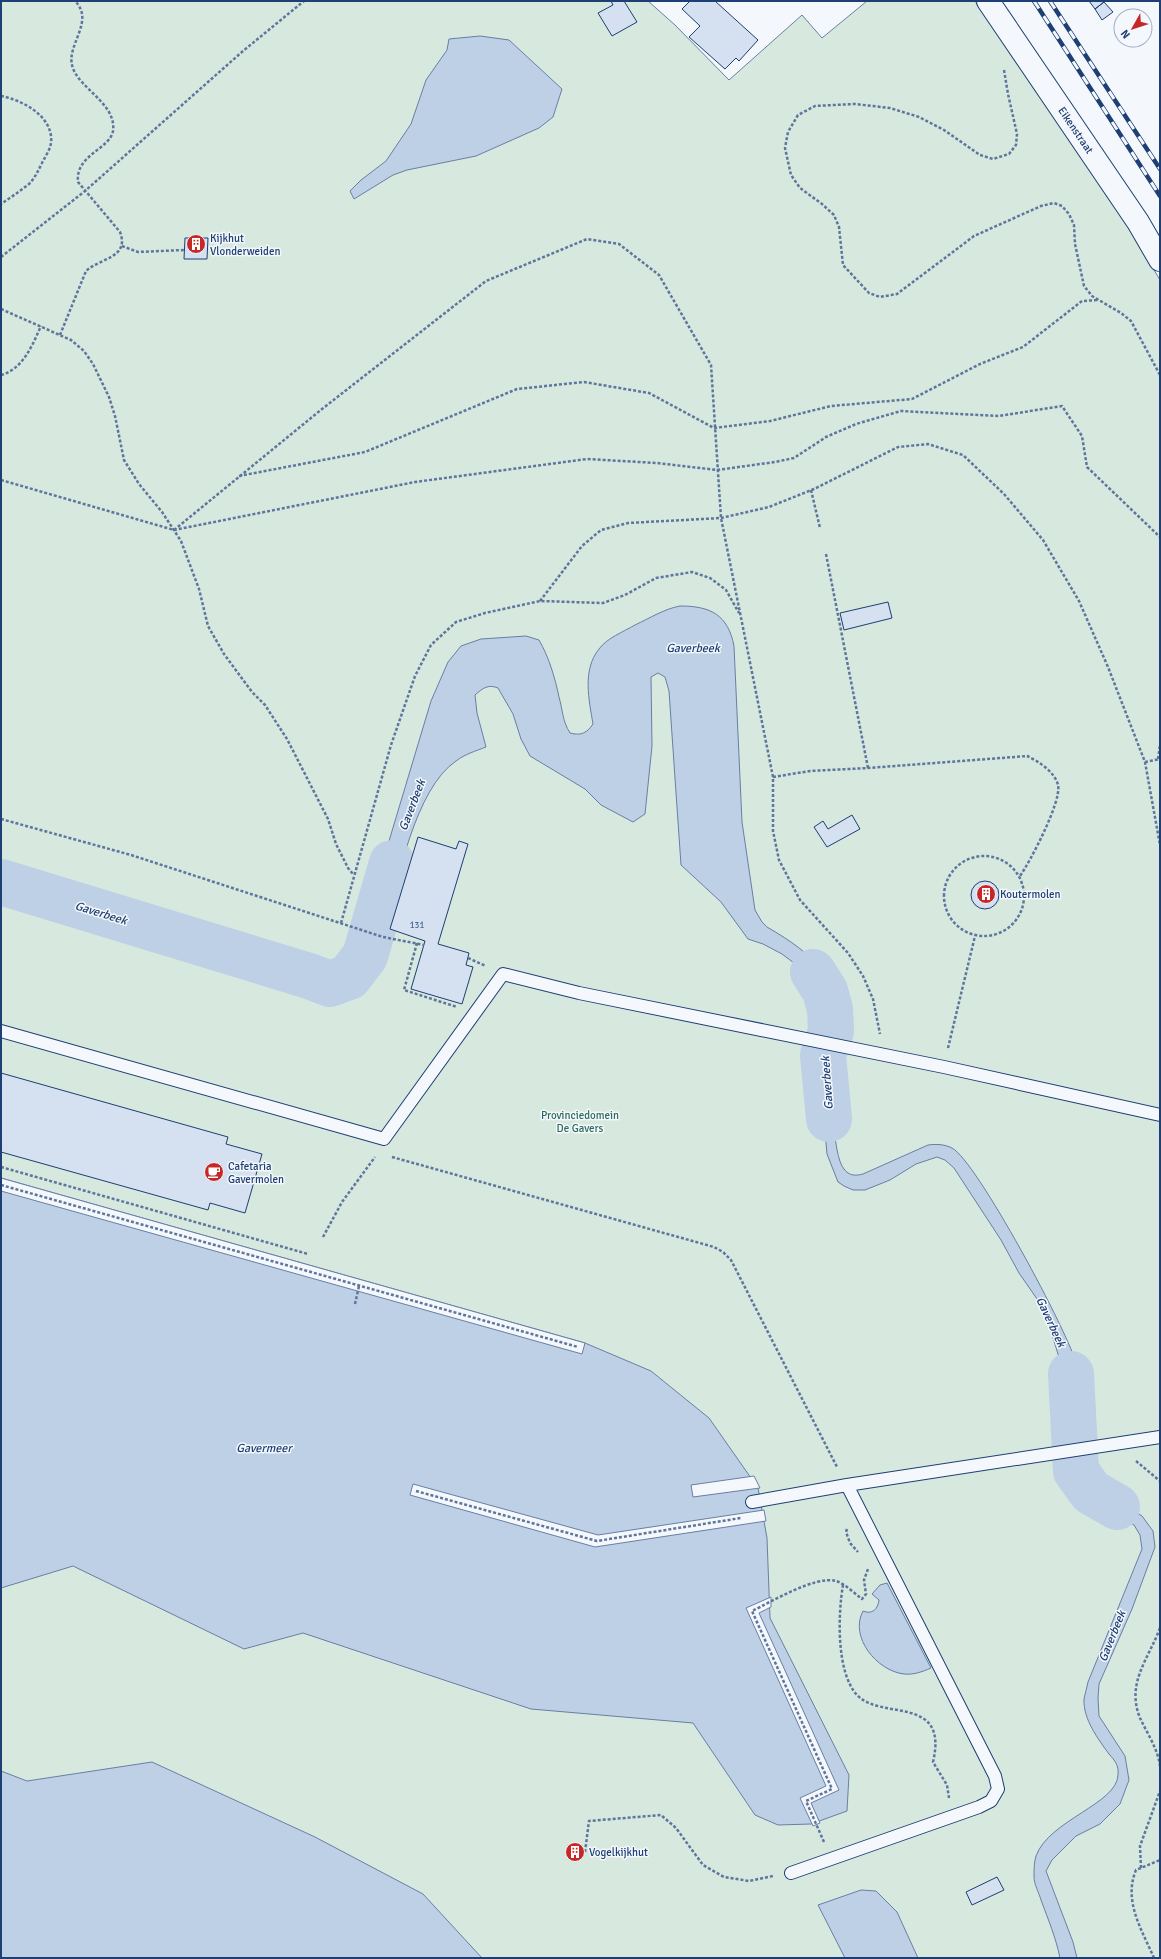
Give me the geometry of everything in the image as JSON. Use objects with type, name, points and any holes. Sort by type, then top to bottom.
[{"type":"street","name":"Eikenstraat","points":[[988,1],[1138,222],[1160,260]]},
{"type":"lane","points":[[1,1030],[384,1139],[474,1012],[503,974],[579,993],[944,1067],[1160,1115]]},
{"type":"lane","points":[[752,1502],[847,1485],[1086,1450],[1122,1442],[1160,1437]]},
{"type":"lane","points":[[792,1873],[952,1816],[991,1800],[998,1789],[995,1776],[847,1485]]},
{"type":"path","points":[[60,335],[86,271],[91,266],[118,253],[122,246],[120,232],[78,182],[79,172],[86,159],[111,137],[113,124],[104,105],[72,66],[72,50],[82,27],[80,9],[75,1]]},
{"type":"path","points":[[1,257],[85,191],[243,51],[304,1]]},
{"type":"path","points":[[1011,34],[1004,59],[1004,76],[1017,134],[1016,145],[1009,154],[993,158],[980,155],[944,130],[919,117],[890,108],[855,104],[815,106],[798,115],[788,132],[785,148],[791,175],[800,188],[834,215],[839,227],[843,265],[869,293],[880,298],[897,294],[974,236],[1040,206],[1054,204],[1062,206],[1069,214],[1074,224],[1075,244],[1084,286],[1092,296],[1122,312],[1131,321],[1160,375]]},
{"type":"path","points":[[1,204],[28,184],[36,175],[51,144],[51,136],[47,125],[40,115],[18,102],[3,96]]},
{"type":"path","points":[[174,530],[238,477],[486,281],[587,239],[619,244],[659,275],[711,365],[721,518],[773,777],[773,831],[779,860],[800,900],[848,953],[863,976],[873,999],[885,1056]]},
{"type":"path","points":[[122,246],[138,252],[184,250]]},
{"type":"path","points":[[238,477],[365,452],[517,389],[584,382],[649,393],[714,428],[770,421],[831,406],[912,399],[980,364],[1023,348],[1082,301],[1100,300]]},
{"type":"path","points":[[1,309],[71,340],[84,351],[93,364],[113,410],[124,460],[139,484],[162,512],[181,541],[199,589],[208,626],[224,654],[252,692],[264,705],[287,739],[328,819],[336,844],[348,868],[354,874]]},
{"type":"path","points":[[1,375],[11,372],[21,363],[33,344],[41,326]]},
{"type":"path","points":[[1,480],[174,530],[415,482],[587,459],[657,463],[717,470],[794,458],[826,437],[856,424],[900,411],[999,416],[1062,406],[1082,436],[1087,467],[1160,537]]},
{"type":"path","points":[[540,601],[582,546],[600,530],[628,523],[721,518],[769,507],[811,490],[898,447],[928,444],[963,455],[1004,494],[1043,540],[1079,601],[1108,667],[1145,762],[1160,845]]},
{"type":"path","points":[[811,490],[820,528]]},
{"type":"path","points":[[826,554],[868,768]]},
{"type":"path","points":[[341,923],[391,745],[415,676],[431,645],[456,622],[540,601],[603,604],[625,595],[656,578],[692,572],[710,578],[726,590],[741,616]]},
{"type":"path","points":[[1145,762],[1159,759],[1160,745]]},
{"type":"path","points":[[773,777],[810,771],[1027,756],[1039,762],[1053,776],[1058,785],[1057,796],[1050,817],[1020,876]]},
{"type":"path","points":[[1,819],[131,855],[383,937],[424,945]]},
{"type":"path","points":[[987,856],[1000,859],[1011,866],[1020,876],[1024,889],[1024,903],[1020,915],[1012,926],[1001,933],[988,937],[975,936],[962,931],[946,910],[944,897],[946,883],[952,872],[962,863],[974,857],[987,856]]},
{"type":"path","points":[[944,1067],[975,936]]},
{"type":"path","points":[[417,943],[404,990],[474,1012]]},
{"type":"path","points":[[323,1237],[342,1202],[378,1153],[384,1139]]},
{"type":"path","points":[[378,1153],[706,1245],[723,1252],[731,1260],[847,1485]]},
{"type":"path","points":[[1,1167],[308,1254]]},
{"type":"path","points":[[1,1185],[578,1347]]},
{"type":"path","points":[[355,1304],[359,1286]]},
{"type":"path","points":[[1122,1442],[1126,1452],[1160,1481]]},
{"type":"path","points":[[416,1491],[597,1541],[745,1518]]},
{"type":"path","points":[[860,1512],[853,1516],[846,1532],[850,1543],[862,1556]]},
{"type":"path","points":[[819,1830],[806,1801],[832,1789],[752,1612],[820,1581],[836,1581],[862,1599],[866,1594],[864,1580],[868,1569],[867,1565]]},
{"type":"path","points":[[843,1586],[840,1601],[840,1626],[845,1672],[849,1682],[856,1695],[866,1702],[911,1712],[924,1718],[932,1730],[935,1751],[933,1762],[947,1785],[952,1816]]},
{"type":"path","points":[[1160,1628],[1138,1676],[1134,1694],[1140,1717],[1151,1740],[1160,1766]]},
{"type":"path","points":[[1141,1868],[1140,1846],[1160,1791]]},
{"type":"path","points":[[585,1852],[589,1821],[661,1815],[676,1828],[703,1866],[724,1877],[749,1881],[792,1873]]},
{"type":"path","points":[[1154,1958],[1132,1908],[1131,1882],[1136,1870],[1160,1860]]},
{"type":"green space","name":"Provinciedomein De Gavers","points":[[1,1],[648,1],[675,25],[729,80],[802,15],[822,38],[867,1],[975,1],[1093,173],[1139,244],[1160,280],[1160,1958],[1,1958]]},
{"type":"water","points":[[480,36],[509,40],[562,89],[553,117],[539,128],[476,156],[407,170],[393,175],[354,199],[350,191],[361,180],[386,161],[411,124],[426,80],[447,50],[449,39]]},
{"type":"water","name":"Gaverbeek","points":[[680,606],[701,608],[716,614],[727,627],[734,646],[742,822],[755,910],[762,922],[767,927],[799,948],[811,958],[821,970],[836,996],[845,1033],[823,1029],[813,1008],[807,982],[794,963],[782,954],[763,944],[748,939],[721,902],[681,865],[669,691],[665,677],[658,673],[651,677],[652,746],[645,814],[633,822],[601,805],[585,789],[530,756],[521,739],[513,714],[498,688],[491,686],[483,689],[475,695],[477,713],[486,747],[456,761],[442,774],[429,792],[419,813],[402,861],[385,927],[365,921],[431,701],[448,662],[461,646],[481,639],[526,636],[539,640],[546,653],[556,682],[567,728],[570,733],[581,734],[586,732],[593,724],[588,685],[590,666],[602,645],[611,638],[663,611]]},
{"type":"water","points":[[818,1054],[830,1057],[833,1116],[837,1149],[840,1161],[848,1173],[855,1175],[863,1174],[928,1145],[934,1144],[952,1148],[964,1160],[981,1183],[1021,1250],[1071,1348],[1078,1374],[1082,1436],[1068,1439],[1067,1393],[1062,1367],[1044,1309],[1019,1273],[1001,1240],[954,1168],[945,1160],[937,1157],[916,1164],[890,1180],[865,1190],[853,1190],[838,1182],[827,1154]]},
{"type":"water","name":"Gavermeer","points":[[1,1178],[585,1343],[651,1371],[709,1418],[758,1488],[767,1538],[770,1618],[849,1775],[847,1811],[811,1824],[778,1825],[755,1815],[693,1723],[531,1709],[303,1633],[244,1649],[73,1566],[1,1588]]},
{"type":"water","points":[[1086,1463],[1089,1476],[1099,1488],[1142,1516],[1153,1531],[1155,1547],[1132,1609],[1099,1684],[1099,1716],[1125,1756],[1129,1780],[1120,1804],[1100,1824],[1076,1836],[1052,1860],[1046,1871],[1073,1942],[1077,1958],[1060,1958],[1054,1936],[1035,1883],[1035,1858],[1043,1843],[1054,1832],[1107,1795],[1115,1785],[1118,1775],[1117,1766],[1092,1728],[1086,1714],[1084,1699],[1088,1682],[1142,1549],[1140,1535],[1134,1525],[1121,1516],[1089,1502],[1077,1489],[1069,1475],[1066,1464]]},
{"type":"water","points":[[887,1583],[931,1668],[911,1674],[904,1674],[894,1671],[884,1667],[875,1660],[863,1642],[860,1631],[860,1621],[863,1611],[872,1612],[876,1608],[879,1600],[872,1594],[880,1585]]},
{"type":"water","points":[[152,1762],[315,1837],[423,1894],[482,1958],[1,1958],[1,1771],[27,1781]]},
{"type":"water","points":[[861,1890],[876,1891],[897,1912],[918,1958],[845,1958],[818,1905]]},
{"type":"pier","points":[[1,1178],[585,1343],[582,1354],[1,1191]]},
{"type":"pier","points":[[754,1476],[760,1488],[693,1497],[691,1485]]},
{"type":"pier","points":[[413,1484],[598,1535],[764,1510],[766,1521],[595,1547],[410,1495]]},
{"type":"pier","points":[[771,1597],[771,1607],[759,1613],[839,1790],[811,1803],[820,1823],[813,1826],[800,1798],[826,1786],[746,1608]]},
{"type":"building","points":[[611,1],[624,1],[637,22],[612,36],[598,13],[613,5]]},
{"type":"building","points":[[690,1],[715,1],[758,40],[739,61],[736,58],[725,69],[689,37],[700,26],[682,9]]},
{"type":"building","points":[[1089,1],[1103,1],[1104,2],[1095,9]]},
{"type":"building","points":[[1104,2],[1113,12],[1102,20],[1095,9]]},
{"type":"building","name":"Kijkhut Vlonderweiden","points":[[185,238],[208,238],[207,259],[184,259]]},
{"type":"building","points":[[888,602],[892,618],[844,630],[840,613]]},
{"type":"building","points":[[852,815],[860,829],[827,847],[814,827],[823,821],[828,829]]},
{"type":"building","points":[[418,837],[456,849],[459,841],[468,844],[438,944],[469,953],[466,965],[473,967],[462,1004],[411,989],[425,941],[390,929]]},
{"type":"building","name":"Koutermolen","points":[[985,881],[995,885],[999,895],[995,905],[985,909],[975,905],[971,895],[975,885]]},
{"type":"building","points":[[1,1073],[228,1137],[226,1144],[262,1154],[245,1213],[210,1203],[208,1210],[1,1152]]},
{"type":"building","name":"Vogelkijkhut","points":[[581,1848],[581,1854],[568,1855],[568,1849]]},
{"type":"building","points":[[997,1877],[1004,1890],[972,1905],[966,1892]]},
{"type":"waterway","name":"Gaverbeek","points":[[1,882],[309,976],[330,984],[349,977],[365,956],[392,863]]},
{"type":"waterway","name":"Gaverbeek","points":[[813,972],[825,991],[830,1009],[831,1031],[823,1055],[829,1119]]},
{"type":"waterway","name":"Gaverbeek","points":[[1071,1374],[1076,1471],[1091,1492],[1117,1507]]},
{"type":"railway","points":[[1034,1],[1160,196]]},
{"type":"railway","points":[[1050,1],[1160,169]]},
{"type":"place","name":"Kijkhut Vlonderweiden","points":[[196,244]]},
{"type":"place","name":"Koutermolen","points":[[986,894]]},
{"type":"place","name":"Cafetaria Gavermolen","points":[[214,1172]]},
{"type":"place","name":"Vogelkijkhut","points":[[575,1852]]}]
